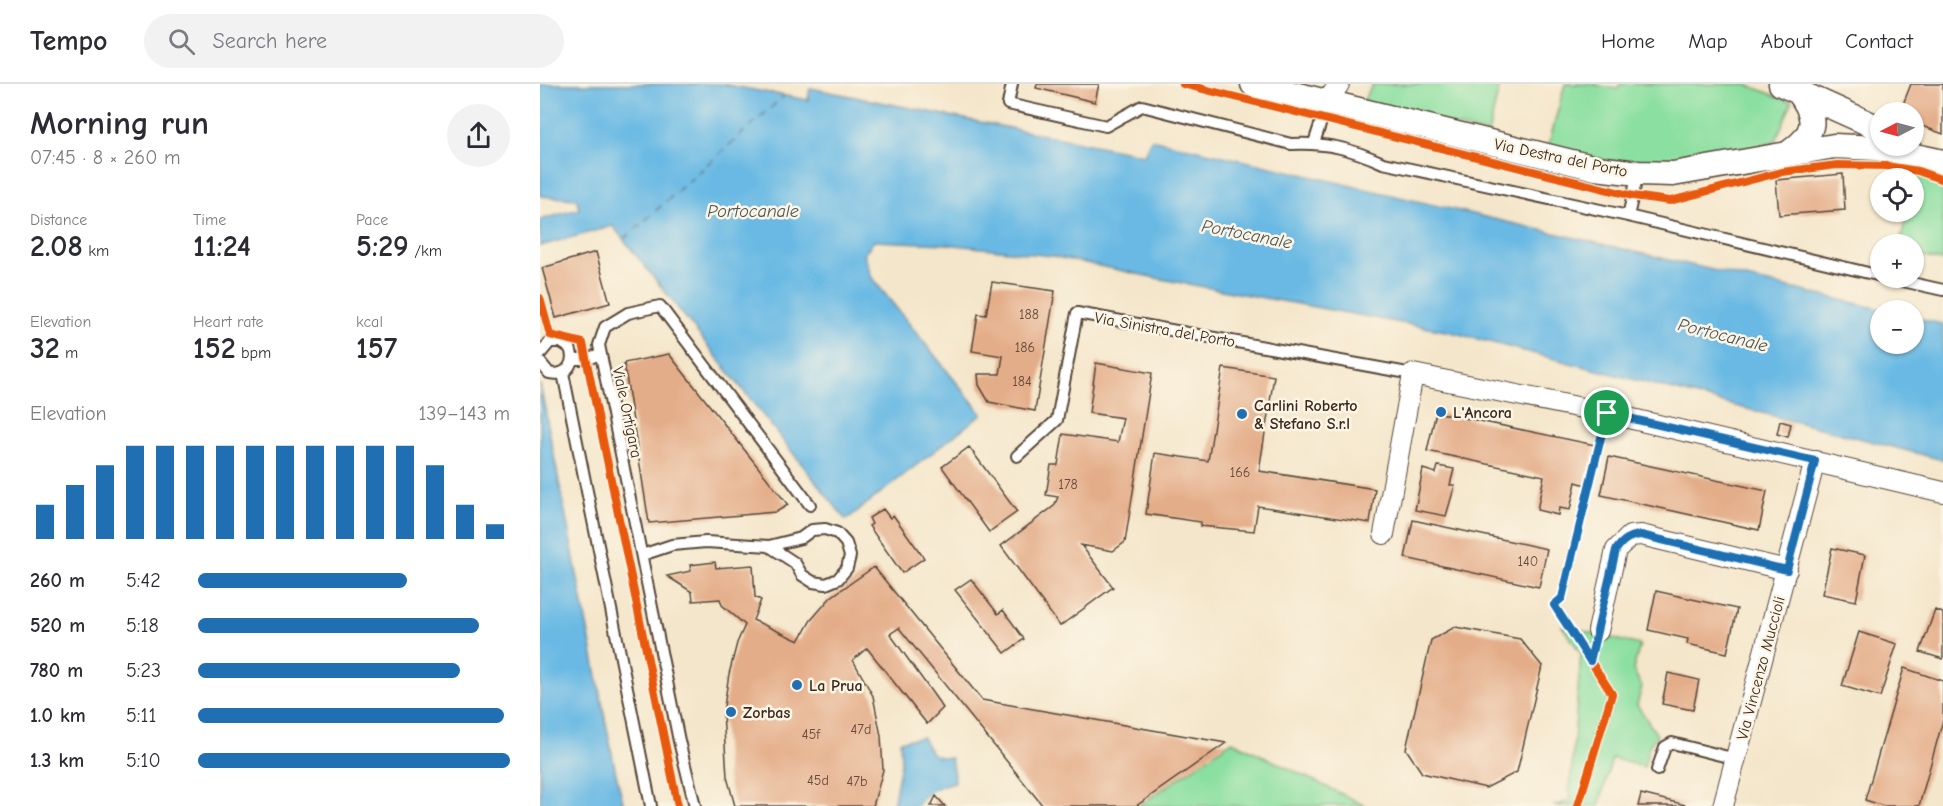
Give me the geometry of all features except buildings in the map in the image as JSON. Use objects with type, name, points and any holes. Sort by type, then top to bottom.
[{"type":"street","name":"Via Destra del Porto","points":[[1253,84],[1333,92],[1596,168],[1638,174],[1673,174],[1834,146],[1878,148],[1943,162]]},
{"type":"street","points":[[1789,87],[1870,124]]},
{"type":"street","points":[[1789,87],[1810,108],[1813,124],[1804,142],[1790,152]]},
{"type":"street","points":[[1924,148],[1943,157]]},
{"type":"street","points":[[1384,534],[1413,374]]},
{"type":"street","name":"Via Sinistra del Porto","points":[[1413,374],[1607,413],[1943,492]]},
{"type":"street","name":"Via Vincenzo Muccioli","points":[[1723,806],[1815,461]]},
{"type":"street","points":[[1598,632],[1616,550],[1630,536],[1641,535],[1787,570]]},
{"type":"lane","points":[[1012,84],[1008,104],[1106,126],[1142,106],[1292,144],[1314,143],[1351,148],[1383,163],[1628,216],[1870,273]]},
{"type":"lane","points":[[1314,143],[1333,92]]},
{"type":"lane","points":[[1628,216],[1638,174]]},
{"type":"lane","points":[[1924,286],[1943,290]]},
{"type":"lane","name":"Viale Ortigara","points":[[695,806],[600,354],[599,345],[605,327],[628,314],[660,306],[810,505]]},
{"type":"lane","name":"Via Sinistra del Porto","points":[[1017,456],[1057,420],[1077,313],[1413,374]]},
{"type":"lane","points":[[540,354],[545,345],[555,341],[570,348],[572,359],[569,369],[563,373],[549,373],[540,362]]},
{"type":"lane","points":[[572,359],[587,359],[600,354]]},
{"type":"lane","points":[[563,373],[651,806]]},
{"type":"lane","points":[[642,555],[672,545],[706,542],[769,546],[801,538],[812,530],[825,529],[837,533],[846,543],[850,556],[847,568],[838,579],[826,584],[813,582],[802,575],[795,563],[769,546]]},
{"type":"lane","points":[[1657,770],[1665,747],[1672,743],[1736,759]]},
{"type":"green space","points":[[1373,84],[1500,84],[1488,134],[1362,103]]},
{"type":"green space","points":[[1565,84],[1591,84],[1618,89],[1620,84],[1745,84],[1792,102],[1775,142],[1732,153],[1690,160],[1624,162],[1588,158],[1548,147]]},
{"type":"green space","points":[[1924,179],[1943,186],[1943,261],[1924,257],[1924,234],[1902,234],[1905,222],[1924,222]]},
{"type":"green space","points":[[1562,626],[1640,645],[1633,670],[1642,686],[1637,705],[1657,735],[1649,746],[1644,767],[1612,758],[1599,806],[1553,806],[1569,801],[1581,653]]},
{"type":"green space","points":[[1232,741],[1366,806],[1139,806]]},
{"type":"water","name":"Portocanale","points":[[540,84],[722,84],[808,100],[810,88],[1144,155],[1151,139],[1870,307],[1870,354],[1924,354],[1924,320],[1943,324],[1943,460],[1451,332],[1161,279],[1052,256],[947,244],[874,241],[864,254],[872,278],[982,414],[846,520],[613,226],[540,246],[540,220],[579,209],[577,199],[540,196]]},
{"type":"water","points":[[540,384],[616,774],[624,806],[540,806]]},
{"type":"water","points":[[923,737],[932,754],[951,758],[955,782],[933,790],[916,806],[893,806],[901,763],[900,741]]},
{"type":"ferry route","points":[[624,239],[784,96]]},
{"type":"cycle path","points":[[1183,84],[1633,196],[1670,201],[1782,172],[1837,165],[1886,166],[1918,171],[1943,180]]},
{"type":"cycle path","points":[[540,298],[550,335],[583,343],[678,806]]},
{"type":"cycle path","points":[[1578,806],[1612,694],[1554,605],[1562,598],[1607,413]]},
{"type":"place","name":"L'Ancora","points":[[1441,412]]},
{"type":"place","name":"Carlini Roberto & Stefano S.r.l","points":[[1242,414]]},
{"type":"place","name":"La Prua","points":[[797,685]]},
{"type":"place","name":"Zorbas","points":[[731,712]]},
{"type":"route","points":[[1607,413],[1815,461],[1787,570],[1641,535],[1630,536],[1622,542],[1616,550],[1590,661],[1554,605],[1562,598],[1607,413]]}]
